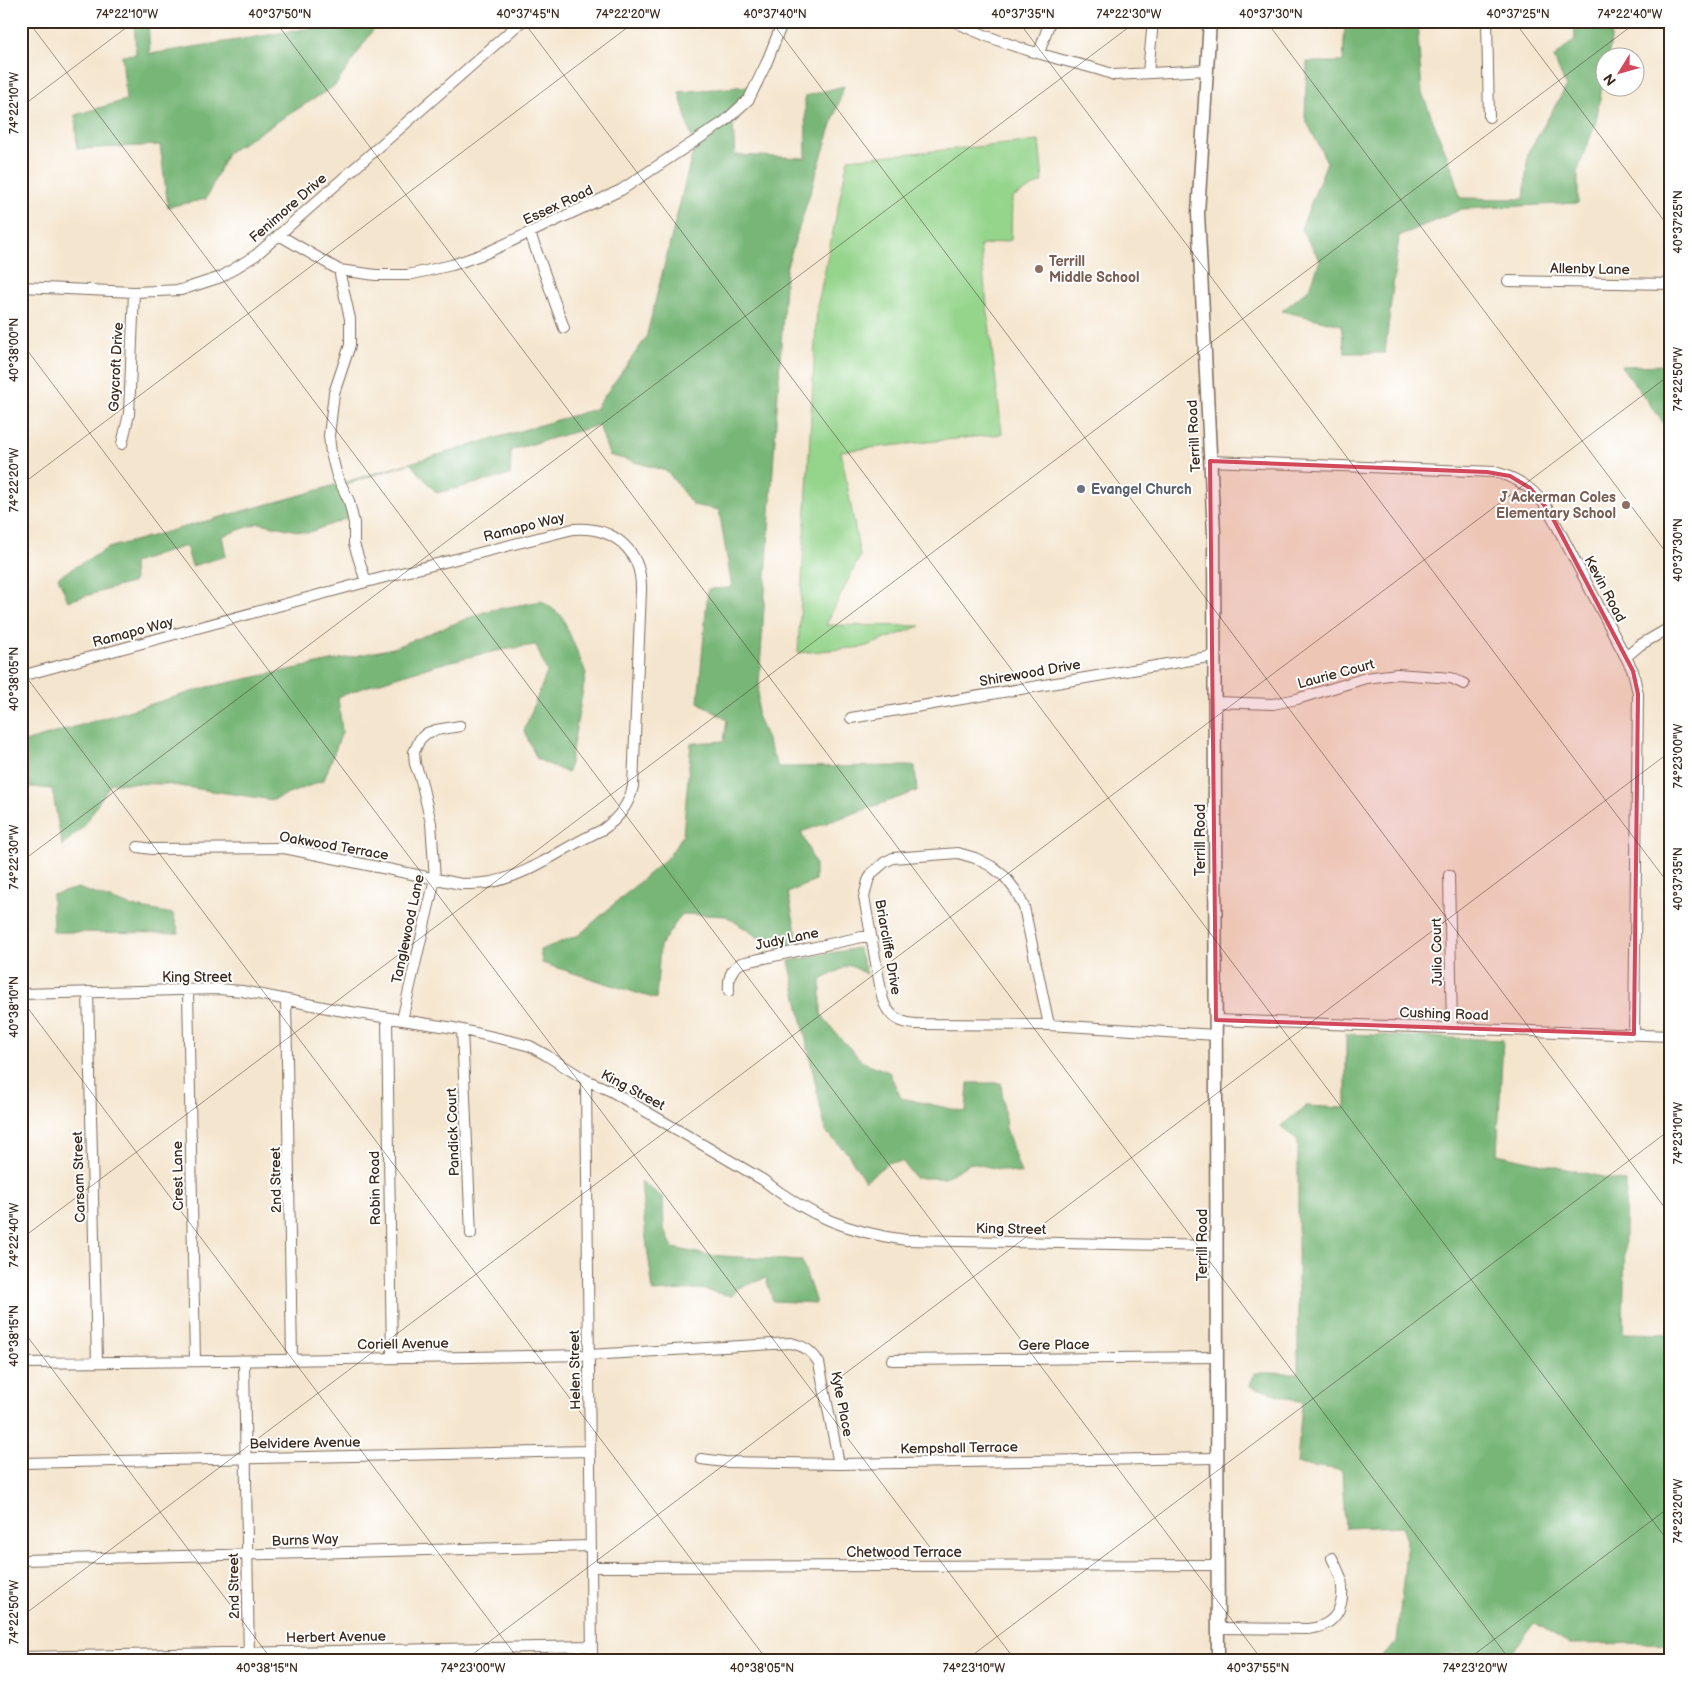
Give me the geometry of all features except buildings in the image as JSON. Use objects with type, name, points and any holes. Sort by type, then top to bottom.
[{"type":"street","name":"Fenimore Drive","points":[[21,287],[134,292],[181,290],[221,277],[256,255],[522,21]]},
{"type":"street","name":"Essex Road","points":[[279,235],[339,270],[376,275],[408,275],[452,265],[486,253],[621,190],[724,122],[749,98],[784,21]]},
{"type":"street","points":[[954,21],[974,31],[1040,54],[1101,69],[1114,75],[1207,70]]},
{"type":"street","points":[[1040,54],[1050,21]]},
{"type":"street","points":[[1148,73],[1153,21]]},
{"type":"street","name":"Terrill Road","points":[[1210,21],[1198,213],[1214,534],[1218,1660]]},
{"type":"street","points":[[1488,21],[1488,118]]},
{"type":"street","points":[[530,233],[564,328]]},
{"type":"street","points":[[339,270],[350,319],[350,345],[334,393],[329,436],[337,476],[349,501],[354,523],[354,544],[366,582]]},
{"type":"street","name":"Allenby Lane","points":[[1508,281],[1671,284]]},
{"type":"street","name":"Gaycroft Drive","points":[[122,444],[129,414],[134,292]]},
{"type":"street","name":"Kevin Road","points":[[1210,461],[1487,472],[1502,474],[1516,479],[1530,488],[1545,504],[1633,671],[1638,694],[1634,1034]]},
{"type":"street","name":"Ramapo Way","points":[[21,676],[366,582],[573,529],[585,528],[609,534],[620,541],[628,550],[635,560],[641,578],[633,786],[624,809],[612,823],[602,830],[528,869],[504,879],[493,882],[461,884],[435,879]]},
{"type":"street","points":[[1626,657],[1640,645],[1671,627]]},
{"type":"street","name":"Shirewood Drive","points":[[851,718],[1214,656]]},
{"type":"street","name":"Laurie Court","points":[[1215,702],[1273,704],[1297,699],[1366,678],[1397,674],[1451,678],[1464,684]]},
{"type":"street","name":"Tanglewood Lane","points":[[402,1020],[435,879],[431,823],[421,780],[415,764],[414,752],[420,739],[427,733],[460,726]]},
{"type":"street","name":"Oakwood Terrace","points":[[138,847],[152,849],[284,848],[435,879]]},
{"type":"street","name":"Briarcliffe Drive","points":[[1049,1025],[1024,907],[1016,891],[1005,877],[983,861],[958,853],[903,857],[885,862],[872,873],[865,889],[864,898],[884,1003],[891,1014],[903,1022],[916,1024],[1049,1025],[1216,1036]]},
{"type":"street","name":"Julia Court","points":[[1450,875],[1452,1028]]},
{"type":"street","name":"Judy Lane","points":[[729,991],[728,979],[731,972],[741,963],[871,934]]},
{"type":"street","name":"King Street","points":[[21,994],[219,989],[242,991],[338,1010],[462,1030],[530,1046],[586,1080],[611,1091],[764,1180],[806,1210],[854,1230],[880,1237],[906,1240],[1216,1246]]},
{"type":"street","name":"Crest Lane","points":[[188,990],[195,1362]]},
{"type":"street","name":"Carsam Street","points":[[88,992],[97,1362]]},
{"type":"street","name":"2nd Street","points":[[286,1000],[292,1360]]},
{"type":"street","name":"Robin Road","points":[[387,1018],[392,1358]]},
{"type":"street","name":"Cushing Road","points":[[1216,1020],[1671,1036]]},
{"type":"street","name":"Pandick Court","points":[[462,1030],[471,1234]]},
{"type":"street","name":"Helen Street","points":[[586,1080],[592,1660]]},
{"type":"street","name":"Coriell Avenue","points":[[21,1363],[588,1355],[784,1343]]},
{"type":"street","name":"Kyte Place","points":[[784,1343],[805,1347],[815,1356],[819,1363],[839,1464]]},
{"type":"street","name":"Gere Place","points":[[892,1360],[1217,1357]]},
{"type":"street","name":"2nd Street","points":[[244,1361],[249,1656]]},
{"type":"street","name":"Belvidere Avenue","points":[[21,1463],[590,1452]]},
{"type":"street","name":"Kempshall Terrace","points":[[701,1459],[725,1462],[839,1464],[1217,1458]]},
{"type":"street","name":"Burns Way","points":[[21,1560],[590,1546]]},
{"type":"street","points":[[1218,1628],[1308,1629],[1328,1623],[1338,1613],[1342,1600],[1340,1577],[1332,1558]]},
{"type":"street","name":"Chetwood Terrace","points":[[591,1567],[1218,1565]]},
{"type":"street","name":"Herbert Avenue","points":[[21,1657],[249,1656],[592,1646]]},
{"type":"highlighted area","points":[[1210,461],[1487,472],[1510,476],[1530,488],[1549,511],[1633,671],[1638,694],[1634,1034],[1216,1020]]},
{"type":"green space","points":[[134,21],[148,21],[150,54],[355,21],[379,21],[336,85],[227,153],[206,199],[168,207],[160,145],[77,149],[75,115],[126,100],[122,55],[136,54]]},
{"type":"green space","points":[[1345,21],[1417,21],[1422,93],[1455,176],[1460,198],[1524,199],[1528,153],[1566,87],[1554,58],[1575,39],[1574,21],[1612,21],[1610,48],[1594,48],[1594,98],[1600,98],[1596,122],[1578,170],[1578,203],[1462,209],[1399,236],[1385,353],[1345,353],[1341,325],[1282,311],[1310,288],[1320,260],[1301,229],[1327,162],[1305,118],[1307,62],[1343,62]]},
{"type":"green space","points":[[760,85],[733,126],[735,155],[806,158],[805,96],[844,86],[786,269],[757,715],[778,767],[915,766],[917,791],[801,832],[815,864],[815,880],[788,893],[800,950],[782,953],[726,916],[682,914],[660,946],[656,999],[542,963],[540,950],[579,935],[669,856],[683,835],[691,743],[724,741],[727,720],[698,702],[708,589],[732,588],[719,510],[693,505],[667,471],[609,455],[599,425],[511,450],[510,475],[437,493],[410,463],[595,409],[646,338],[694,147],[679,92]]},
{"type":"green space","points":[[1039,141],[1043,181],[1012,198],[1011,240],[980,246],[1002,434],[841,451],[860,556],[826,625],[921,626],[864,647],[798,653],[817,308],[848,159]]},
{"type":"green space","points":[[1671,365],[1671,433],[1621,366]]},
{"type":"green space","points":[[408,464],[344,485],[354,516],[307,533],[259,523],[222,536],[226,556],[192,566],[186,546],[133,563],[134,582],[68,601],[58,577],[108,548]]},
{"type":"green space","points":[[542,601],[562,616],[586,673],[568,773],[537,759],[524,731],[547,672],[536,645],[486,653],[436,665],[338,697],[342,732],[324,780],[273,800],[165,784],[111,783],[84,826],[62,846],[52,789],[21,786],[21,743],[208,687],[393,648],[486,611]]},
{"type":"green space","points":[[78,888],[130,906],[173,914],[179,933],[53,932],[52,895]]},
{"type":"green space","points":[[858,948],[867,974],[849,965],[821,980],[821,1014],[838,1036],[863,1062],[889,1072],[901,1098],[966,1112],[968,1083],[1001,1083],[1006,1128],[1021,1174],[971,1163],[944,1178],[915,1178],[903,1162],[889,1162],[865,1181],[848,1154],[826,1132],[789,961]]},
{"type":"green space","points":[[1346,1034],[1503,1040],[1497,1154],[1626,1182],[1623,1333],[1671,1334],[1671,1643],[1570,1644],[1535,1623],[1507,1660],[1492,1660],[1456,1653],[1446,1660],[1378,1660],[1397,1642],[1407,1541],[1402,1526],[1345,1528],[1342,1470],[1297,1464],[1302,1402],[1250,1386],[1254,1373],[1298,1373],[1298,1141],[1281,1126],[1306,1106],[1346,1108]]},
{"type":"green space","points":[[641,1181],[663,1198],[664,1229],[673,1248],[707,1255],[802,1261],[816,1303],[773,1301],[766,1278],[738,1288],[732,1296],[700,1289],[653,1292]]},
{"type":"place","name":"Terrill Middle School","points":[[1039,269]]},
{"type":"place","name":"Evangel Church","points":[[1081,489]]},
{"type":"place","name":"J Ackerman Coles Elementary School","points":[[1626,505]]}]
